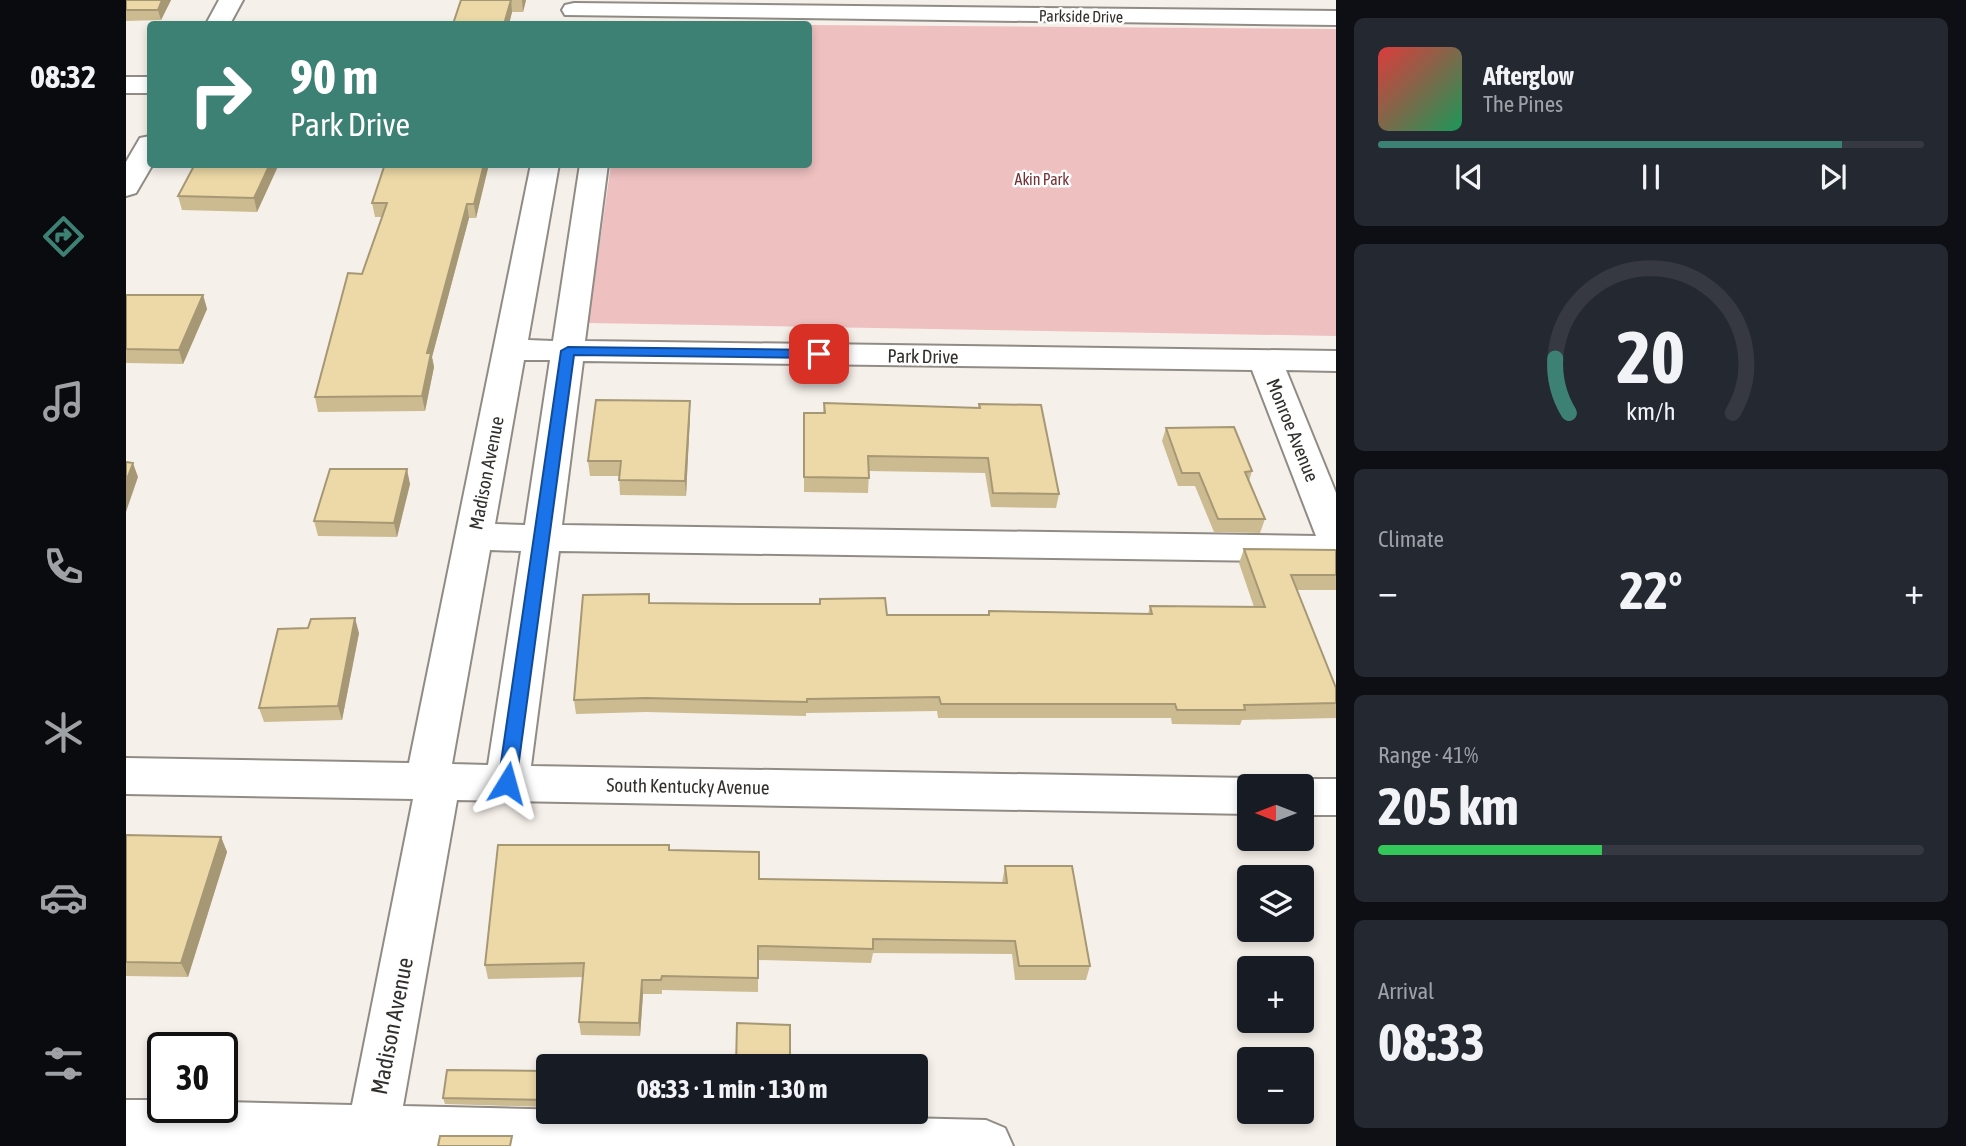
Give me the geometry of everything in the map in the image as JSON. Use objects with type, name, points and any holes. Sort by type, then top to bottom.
[{"type":"street","points":[[220,21],[231,0]]},
{"type":"street","points":[[1327,0],[1336,16]]},
{"type":"street","name":"Parkside Drive","points":[[574,12],[1336,16]]},
{"type":"street","points":[[126,85],[147,85]]},
{"type":"street","points":[[126,187],[147,149]]},
{"type":"street","name":"Madison Avenue","points":[[372,1138],[473,537],[544,168]]},
{"type":"street","points":[[507,783],[593,168]]},
{"type":"street","name":"Park Drive","points":[[509,350],[1336,361]]},
{"type":"street","name":"Monroe Avenue","points":[[1265,360],[1336,540]]},
{"type":"street","points":[[473,537],[1336,549]]},
{"type":"street","name":"South Kentucky Avenue","points":[[126,776],[1237,796]]},
{"type":"street","points":[[1314,797],[1336,797]]},
{"type":"street","points":[[126,1125],[372,1138],[570,1138],[986,1146]]},
{"type":"green space","name":"Akin Park","points":[[812,25],[1336,29],[1336,336],[588,323],[611,168],[812,168]]},
{"type":"building","points":[[126,0],[162,0],[158,10],[126,10]]},
{"type":"building","points":[[461,0],[511,0],[505,21],[454,21]]},
{"type":"building","points":[[193,168],[268,168],[254,198],[178,196]]},
{"type":"building","points":[[384,168],[483,168],[474,204],[467,204],[427,353],[431,353],[422,396],[315,397],[348,273],[362,274],[387,203],[372,203]]},
{"type":"building","points":[[126,295],[203,295],[179,350],[126,349]]},
{"type":"building","points":[[596,400],[690,401],[685,481],[619,480],[621,461],[588,461]]},
{"type":"building","points":[[824,403],[980,408],[979,404],[1041,405],[1059,494],[993,493],[988,458],[868,456],[869,478],[804,477],[804,413],[825,413]]},
{"type":"building","points":[[1234,427],[1252,471],[1245,472],[1265,519],[1218,519],[1199,473],[1182,473],[1166,428]]},
{"type":"building","points":[[126,462],[133,463],[126,482]]},
{"type":"building","points":[[330,469],[407,469],[394,523],[314,521]]},
{"type":"building","points":[[1244,549],[1336,550],[1336,575],[1291,575],[1336,688],[1336,703],[1244,705],[1245,710],[1177,710],[1175,704],[941,704],[939,697],[807,699],[807,702],[646,698],[574,700],[583,595],[649,594],[649,603],[738,604],[820,604],[820,599],[885,598],[887,615],[989,615],[989,611],[1152,614],[1150,606],[1265,607]]},
{"type":"building","points":[[355,618],[338,706],[259,708],[278,629],[308,628],[311,619]]},
{"type":"building","points":[[126,835],[221,837],[181,963],[126,962]]},
{"type":"building","points":[[498,845],[669,845],[669,850],[759,852],[759,879],[1007,883],[1005,866],[1072,866],[1090,966],[1019,966],[1015,941],[873,939],[873,949],[758,946],[758,978],[662,976],[661,980],[642,980],[639,1023],[579,1022],[584,963],[485,965]]},
{"type":"building","points":[[737,1023],[790,1025],[790,1054],[736,1054]]},
{"type":"building","points":[[447,1070],[536,1071],[536,1100],[443,1098]]},
{"type":"building","points":[[440,1136],[512,1136],[510,1146],[438,1146]]},
{"type":"route","points":[[507,783],[568,351],[819,354]]}]
